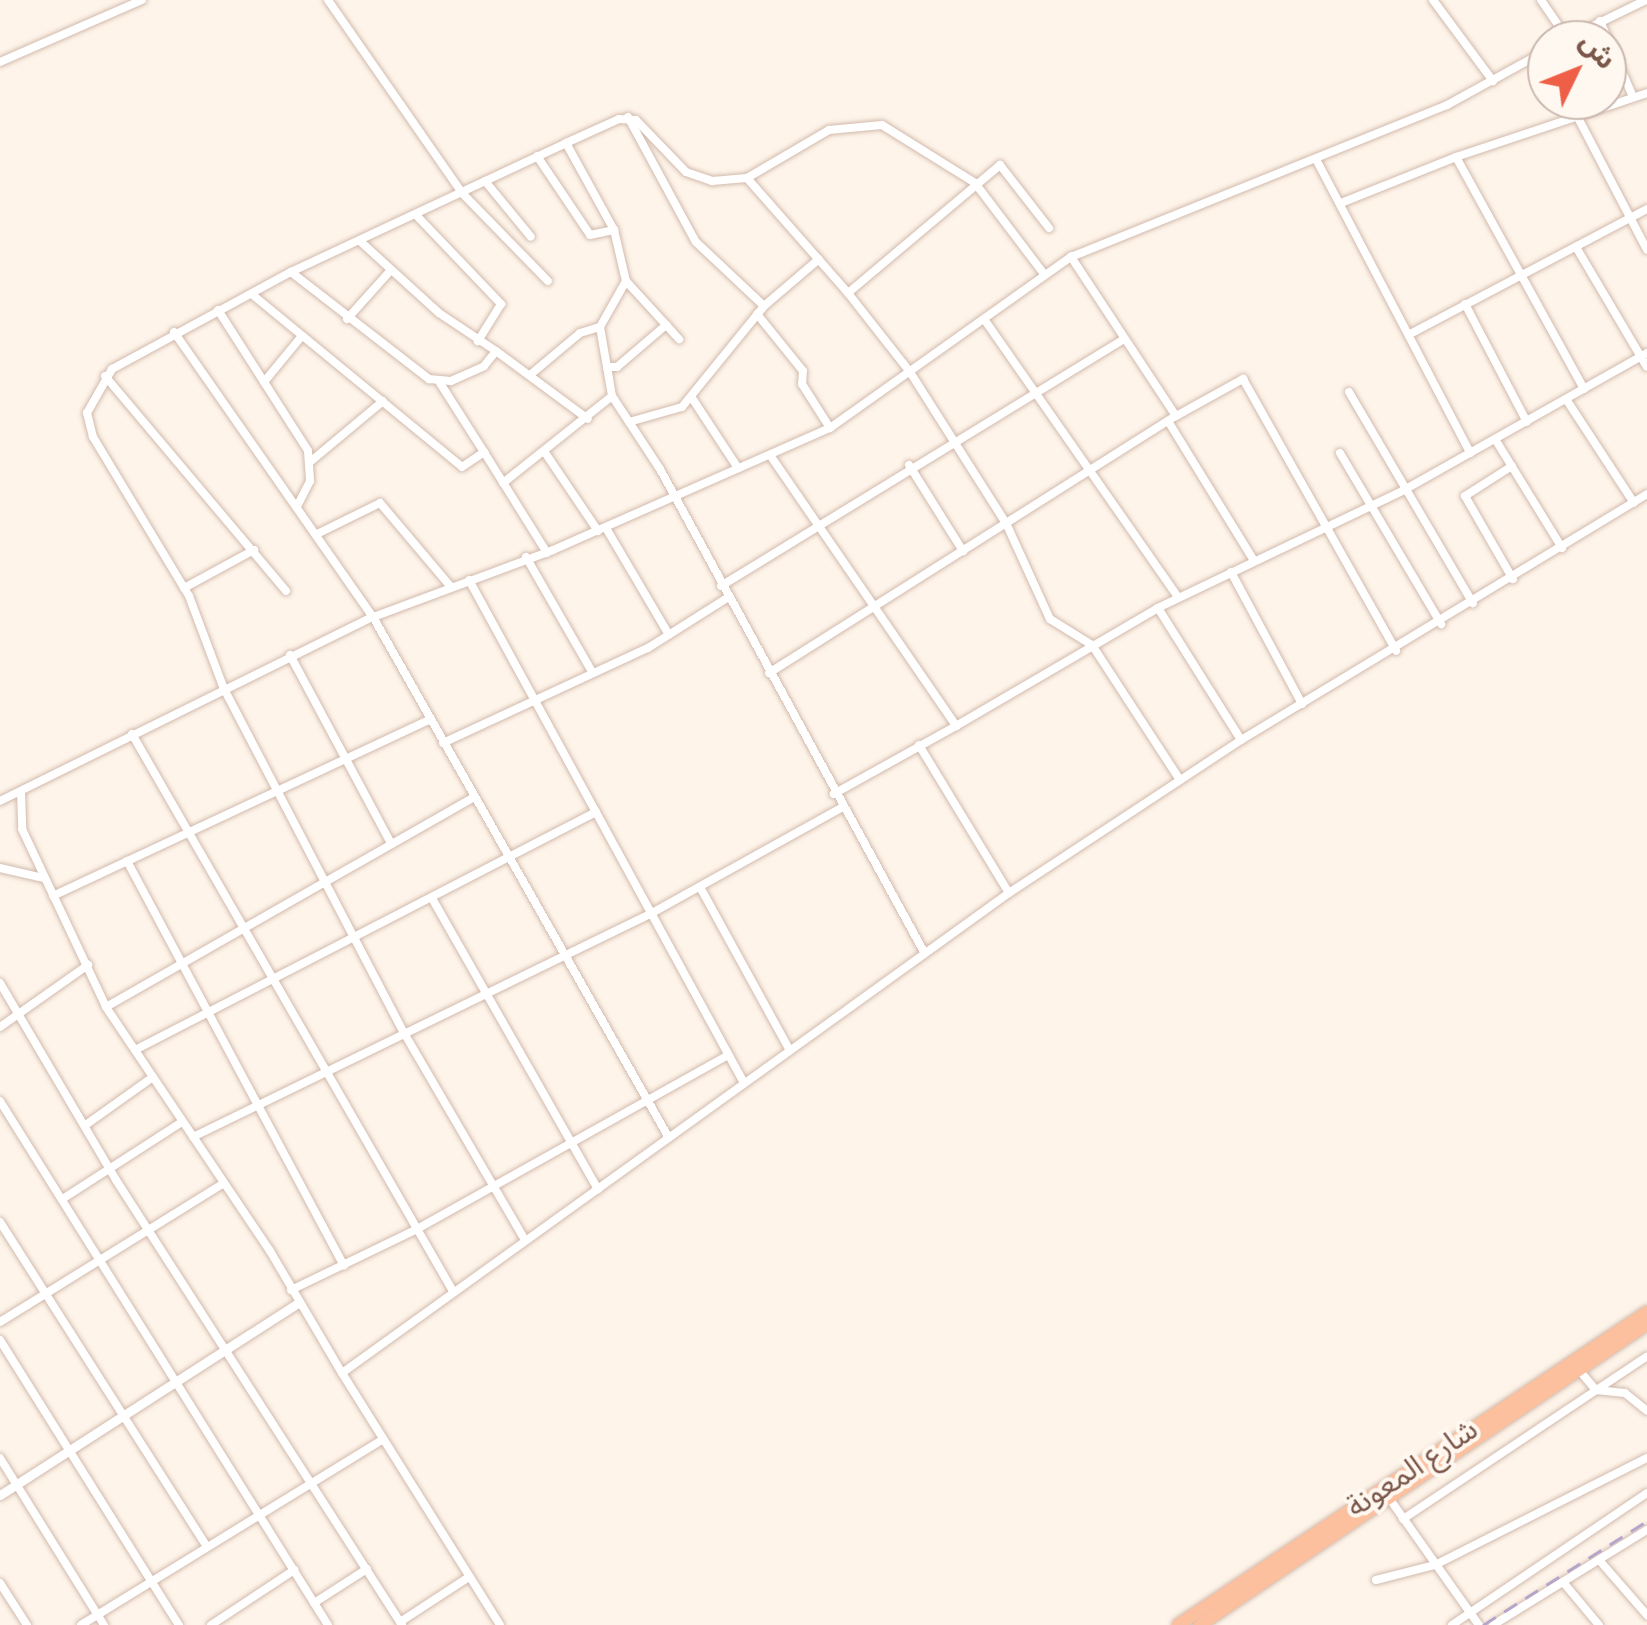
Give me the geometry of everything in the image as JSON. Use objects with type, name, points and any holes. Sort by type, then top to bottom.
[{"type":"highway","name":"شارع المعونة","points":[[1178,1625],[1647,1312]]},
{"type":"highway","name":"شارع المعونة","points":[[1200,1625],[1647,1324]]},
{"type":"street","points":[[0,62],[142,0]]},
{"type":"street","points":[[328,0],[462,192],[548,281]]},
{"type":"street","points":[[1433,0],[1493,82]]},
{"type":"street","points":[[1602,20],[1646,0]]},
{"type":"street","points":[[0,802],[290,655],[372,618],[526,557],[547,553],[830,428],[1071,258],[1318,162],[1493,82],[1527,62]]},
{"type":"street","points":[[1627,84],[1633,98]]},
{"type":"street","points":[[1627,100],[1647,93]]},
{"type":"street","points":[[628,117],[696,242],[761,310],[803,371],[804,387],[830,428]]},
{"type":"street","points":[[525,1240],[405,1035],[224,688],[184,588],[89,428],[87,413],[104,376],[174,332],[254,296],[290,272],[628,117],[644,125],[686,172],[712,181],[747,178],[829,130],[877,125],[976,183],[1044,274]]},
{"type":"street","points":[[1341,204],[1559,120]]},
{"type":"street","points":[[1579,120],[1647,250]]},
{"type":"street","points":[[566,143],[614,230],[626,280],[679,339]]},
{"type":"street","points":[[537,156],[590,235],[614,230]]},
{"type":"street","points":[[1456,157],[1584,388]]},
{"type":"street","points":[[1318,162],[1470,453]]},
{"type":"street","points":[[848,292],[1002,165],[1049,228]]},
{"type":"street","points":[[747,178],[848,292],[910,372],[1006,523],[1050,619],[1092,645],[1180,780]]},
{"type":"street","points":[[485,181],[530,237]]},
{"type":"street","points":[[1410,334],[1647,209]]},
{"type":"street","points":[[417,216],[501,304],[478,340]]},
{"type":"street","points":[[360,241],[478,340],[588,419]]},
{"type":"street","points":[[1576,247],[1644,355],[1647,367]]},
{"type":"street","points":[[1071,258],[1124,339],[1254,561]]},
{"type":"street","points":[[629,422],[672,411],[692,398],[761,310],[819,259]]},
{"type":"street","points":[[347,319],[391,270]]},
{"type":"street","points":[[290,272],[347,319],[440,383],[547,553]]},
{"type":"street","points":[[626,280],[600,327],[612,396],[924,952]]},
{"type":"street","points":[[254,296],[462,467],[484,452]]},
{"type":"street","points":[[1465,304],[1527,422]]},
{"type":"street","points":[[218,310],[306,445],[310,462],[298,507]]},
{"type":"street","points":[[984,319],[1038,390],[1178,598]]},
{"type":"street","points":[[607,367],[616,367],[666,325]]},
{"type":"street","points":[[530,375],[580,333],[600,327]]},
{"type":"street","points":[[174,332],[319,534],[372,618],[669,1138]]},
{"type":"street","points":[[264,382],[300,336]]},
{"type":"street","points":[[721,586],[909,465],[1124,339]]},
{"type":"street","points":[[440,383],[478,371],[496,351]]},
{"type":"street","points":[[834,794],[1158,608],[1404,490],[1644,355]]},
{"type":"street","points":[[104,376],[286,591]]},
{"type":"street","points":[[768,672],[1092,468],[1243,379],[1396,651]]},
{"type":"street","points":[[1349,392],[1474,604]]},
{"type":"street","points":[[503,483],[546,454],[612,396]]},
{"type":"street","points":[[692,398],[738,468]]},
{"type":"street","points":[[1566,398],[1634,503]]},
{"type":"street","points":[[310,462],[384,401]]},
{"type":"street","points":[[1495,439],[1562,548]]},
{"type":"street","points":[[1340,453],[1441,624]]},
{"type":"street","points":[[546,454],[602,530],[669,635]]},
{"type":"street","points":[[770,455],[956,726]]},
{"type":"street","points":[[909,465],[963,551]]},
{"type":"street","points":[[1512,466],[1465,496],[1513,578]]},
{"type":"street","points":[[342,1373],[1009,893],[1241,740],[1441,624],[1647,494]]},
{"type":"street","points":[[319,534],[380,502],[451,587]]},
{"type":"street","points":[[184,588],[254,550]]},
{"type":"street","points":[[526,557],[592,672]]},
{"type":"street","points":[[1231,572],[1302,704]]},
{"type":"street","points":[[470,580],[744,1083]]},
{"type":"street","points":[[443,743],[669,635],[728,598]]},
{"type":"street","points":[[1158,608],[1241,740]]},
{"type":"street","points":[[290,655],[391,843]]},
{"type":"street","points":[[53,896],[430,718]]},
{"type":"street","points":[[132,734],[453,1291]]},
{"type":"street","points":[[919,745],[1009,893]]},
{"type":"street","points":[[20,792],[22,829],[106,1007],[292,1290],[500,1625]]},
{"type":"street","points":[[106,1007],[474,797]]},
{"type":"street","points":[[193,1138],[650,914],[842,808]]},
{"type":"street","points":[[134,1050],[433,900],[596,812]]},
{"type":"street","points":[[127,862],[344,1266]]},
{"type":"street","points":[[0,868],[44,878]]},
{"type":"street","points":[[700,887],[789,1049]]},
{"type":"street","points":[[433,900],[598,1189]]},
{"type":"street","points":[[0,1027],[88,965]]},
{"type":"street","points":[[0,983],[110,1168],[401,1623],[469,1577]]},
{"type":"street","points":[[292,1290],[418,1229],[728,1055]]},
{"type":"street","points":[[87,1124],[153,1077]]},
{"type":"street","points":[[0,1101],[328,1625]]},
{"type":"street","points":[[64,1198],[182,1122]]},
{"type":"street","points":[[0,1322],[224,1184]]},
{"type":"street","points":[[0,1222],[206,1547]]},
{"type":"street","points":[[0,1495],[298,1303]]},
{"type":"street","points":[[0,1340],[180,1625]]},
{"type":"street","points":[[1403,1519],[1647,1356]]},
{"type":"street","points":[[1579,1370],[1596,1390],[1625,1392],[1647,1412]]},
{"type":"street","points":[[80,1625],[382,1440]]},
{"type":"street","points":[[0,1458],[104,1625]]},
{"type":"street","points":[[1376,1580],[1435,1565],[1647,1458]]},
{"type":"street","points":[[1452,1625],[1647,1493]]},
{"type":"street","points":[[1389,1498],[1479,1625]]},
{"type":"street","points":[[1493,1625],[1647,1530]]},
{"type":"street","points":[[1600,1561],[1647,1614]]},
{"type":"street","points":[[314,1603],[367,1569]]},
{"type":"street","points":[[210,1625],[294,1570]]},
{"type":"street","points":[[0,1582],[27,1625]]},
{"type":"street","points":[[1563,1582],[1599,1625]]},
{"type":"railway","points":[[1483,1625],[1647,1521]]}]
